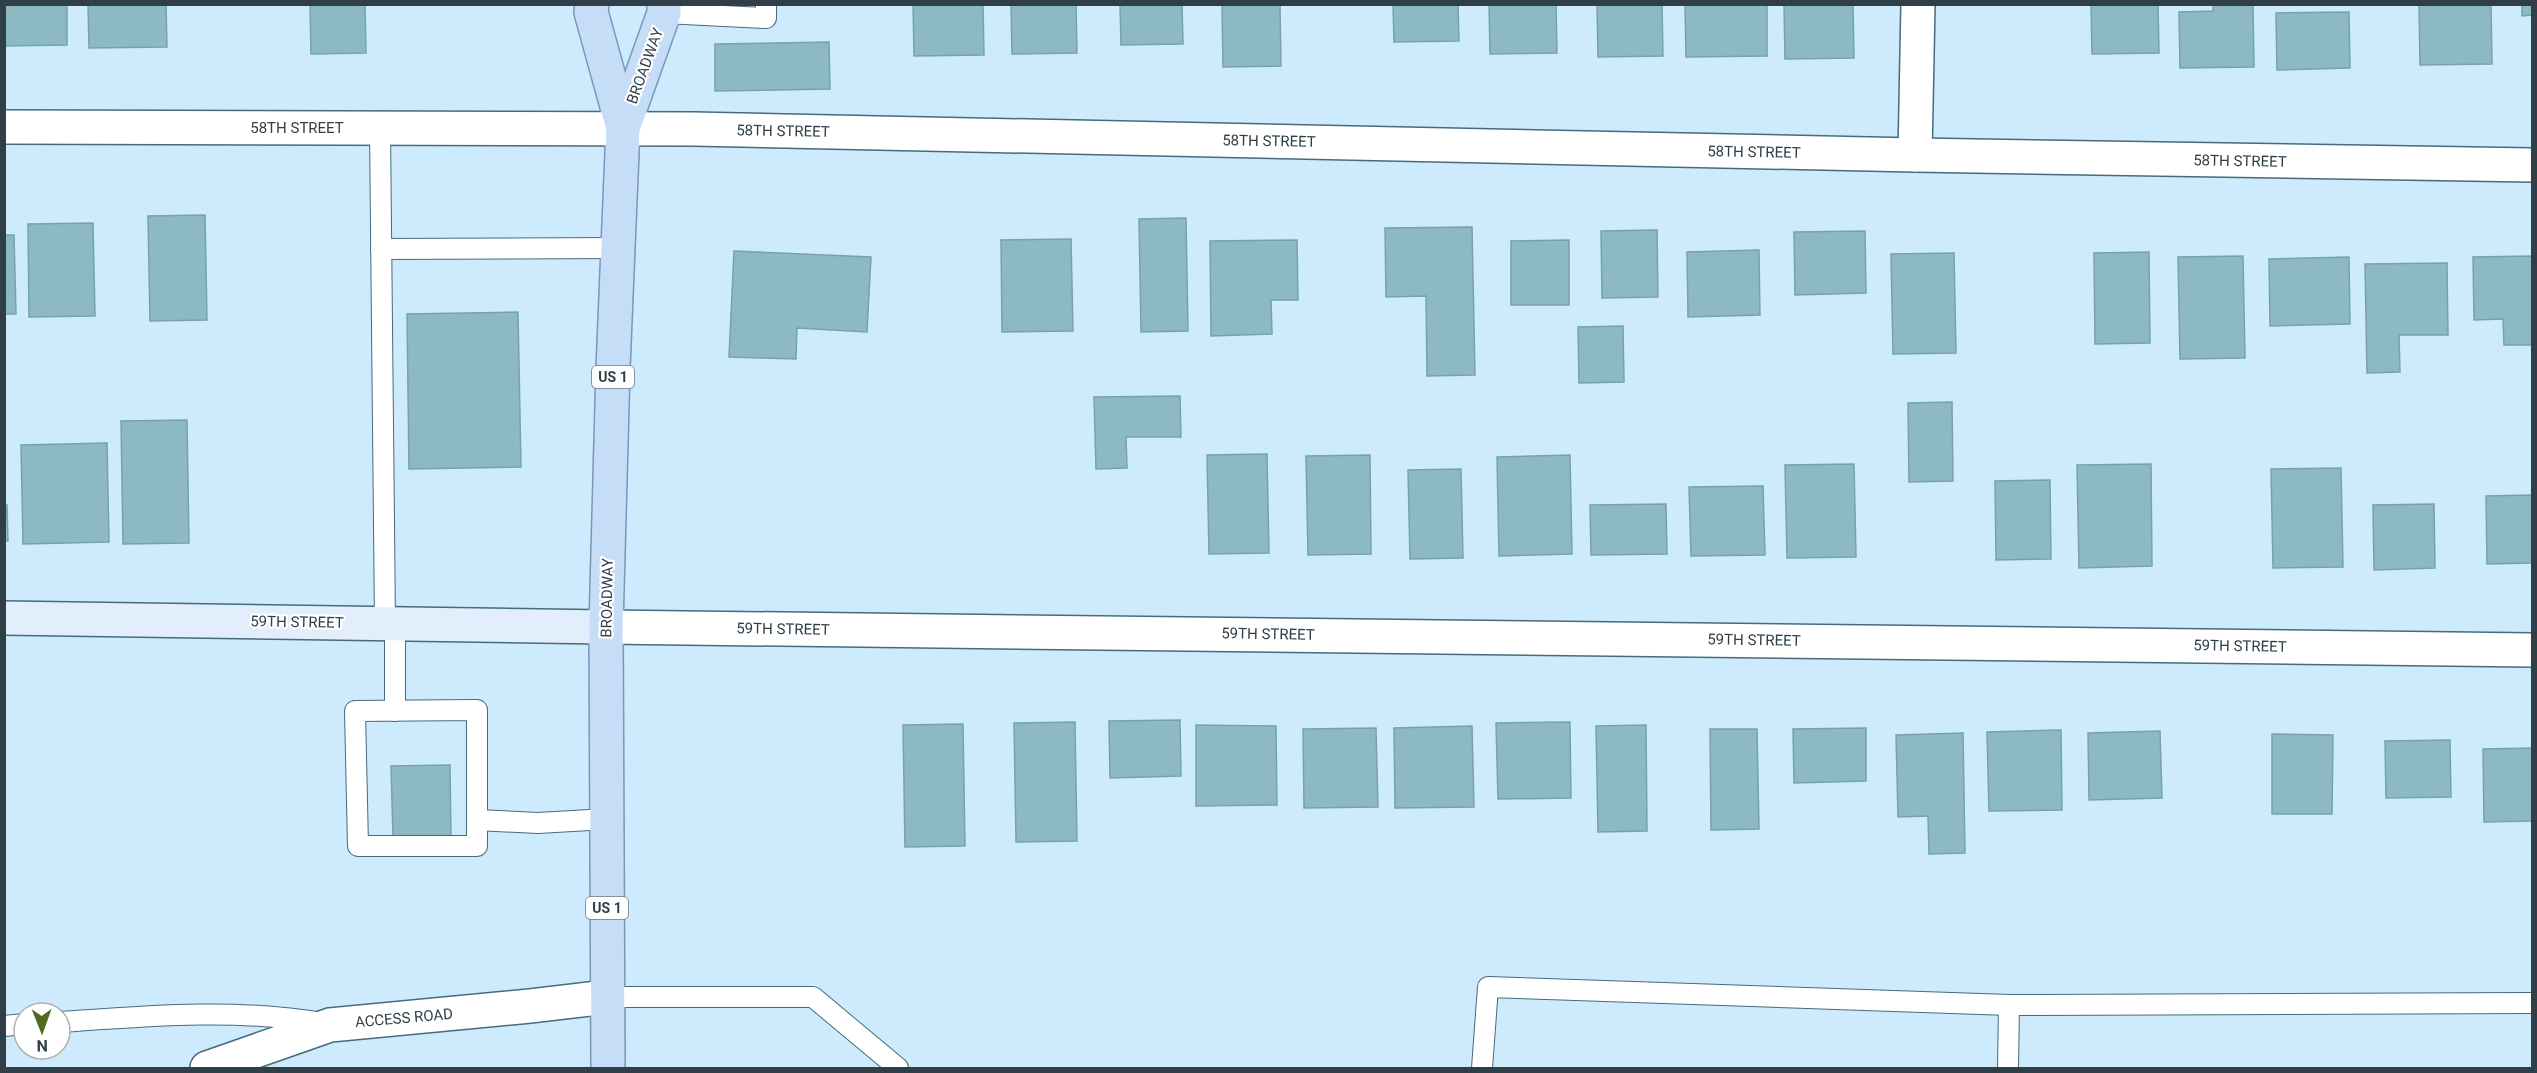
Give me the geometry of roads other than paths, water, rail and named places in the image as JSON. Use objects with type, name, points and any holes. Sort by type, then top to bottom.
[{"type":"main road","name":"BROADWAY","points":[[592,4],[591,12],[623,128]]},
{"type":"main road","name":"BROADWAY","points":[[608,1068],[606,627],[623,128],[664,9]]},
{"type":"street","points":[[1915,155],[1918,4]]},
{"type":"street","name":"58TH STREET","points":[[4,127],[623,128],[1915,155],[2532,165]]},
{"type":"street","name":"59TH STREET","points":[[4,618],[2532,650]]},
{"type":"street","name":"ACCESS ROAD","points":[[207,1068],[330,1025],[530,1006],[607,996]]},
{"type":"lane","points":[[664,9],[766,18],[766,4]]},
{"type":"lane","points":[[380,128],[390,623],[395,711]]},
{"type":"lane","points":[[381,249],[618,248]]},
{"type":"lane","points":[[477,710],[477,820],[477,846],[358,846],[355,711],[477,710]]},
{"type":"lane","points":[[477,820],[538,823],[607,819]]},
{"type":"lane","points":[[1482,1068],[1488,987],[2009,1005],[2532,1003]]},
{"type":"lane","points":[[607,996],[813,997],[898,1068]]},
{"type":"lane","points":[[2008,1068],[2009,1005]]},
{"type":"lane","points":[[72,1021],[162,1015],[286,1017],[330,1025]]}]
